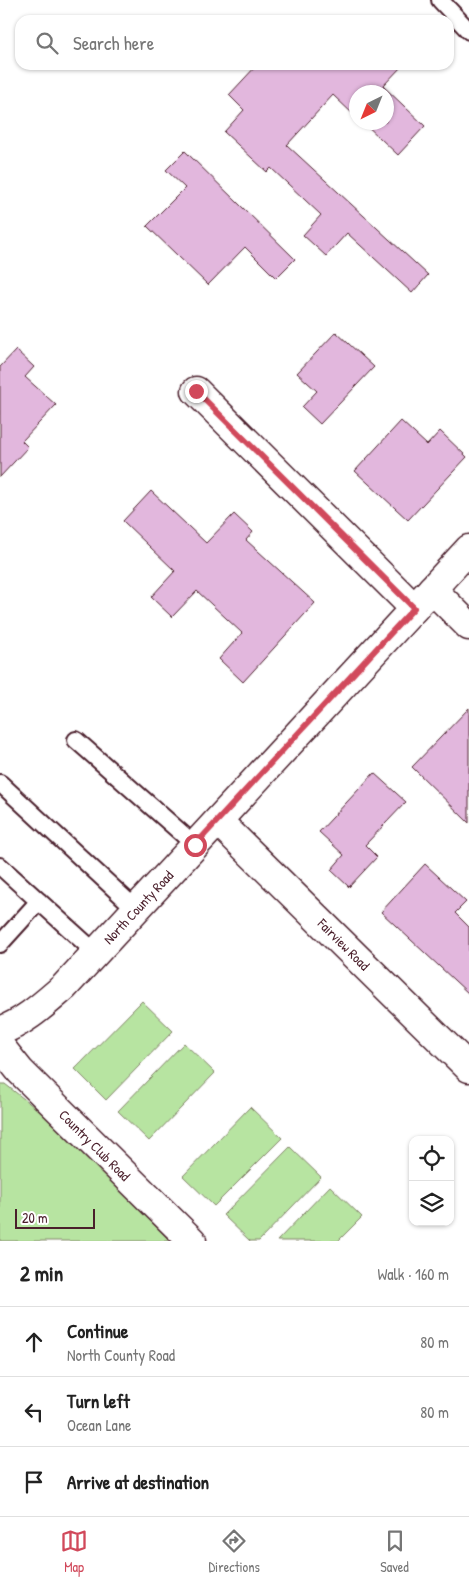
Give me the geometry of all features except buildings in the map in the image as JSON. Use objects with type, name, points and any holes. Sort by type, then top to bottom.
[{"type":"street","points":[[196,391],[423,599],[469,626]]},
{"type":"street","name":"North County Road","points":[[0,1031],[30,1016],[64,987],[469,549]]},
{"type":"street","name":"Fairview Road","points":[[218,821],[469,1068]]},
{"type":"street","name":"Country Club Road","points":[[0,1046],[20,1071],[192,1241]]},
{"type":"lane","points":[[440,0],[469,31]]},
{"type":"lane","points":[[76,740],[195,845]]},
{"type":"lane","points":[[0,783],[136,909]]},
{"type":"lane","points":[[0,866],[96,953]]},
{"type":"lane","points":[[0,944],[39,901]]},
{"type":"green space","points":[[142,1001],[173,1031],[106,1100],[75,1069]]},
{"type":"green space","points":[[184,1043],[215,1073],[149,1141],[118,1111]]},
{"type":"green space","points":[[0,1084],[5,1084],[57,1125],[170,1241],[0,1241]]},
{"type":"green space","points":[[250,1107],[282,1138],[214,1206],[183,1176]]},
{"type":"green space","points":[[290,1147],[321,1177],[259,1241],[250,1241],[223,1215]]},
{"type":"green space","points":[[330,1186],[362,1217],[338,1241],[277,1241]]},
{"type":"route","points":[[195,845],[414,608],[196,391]]}]
